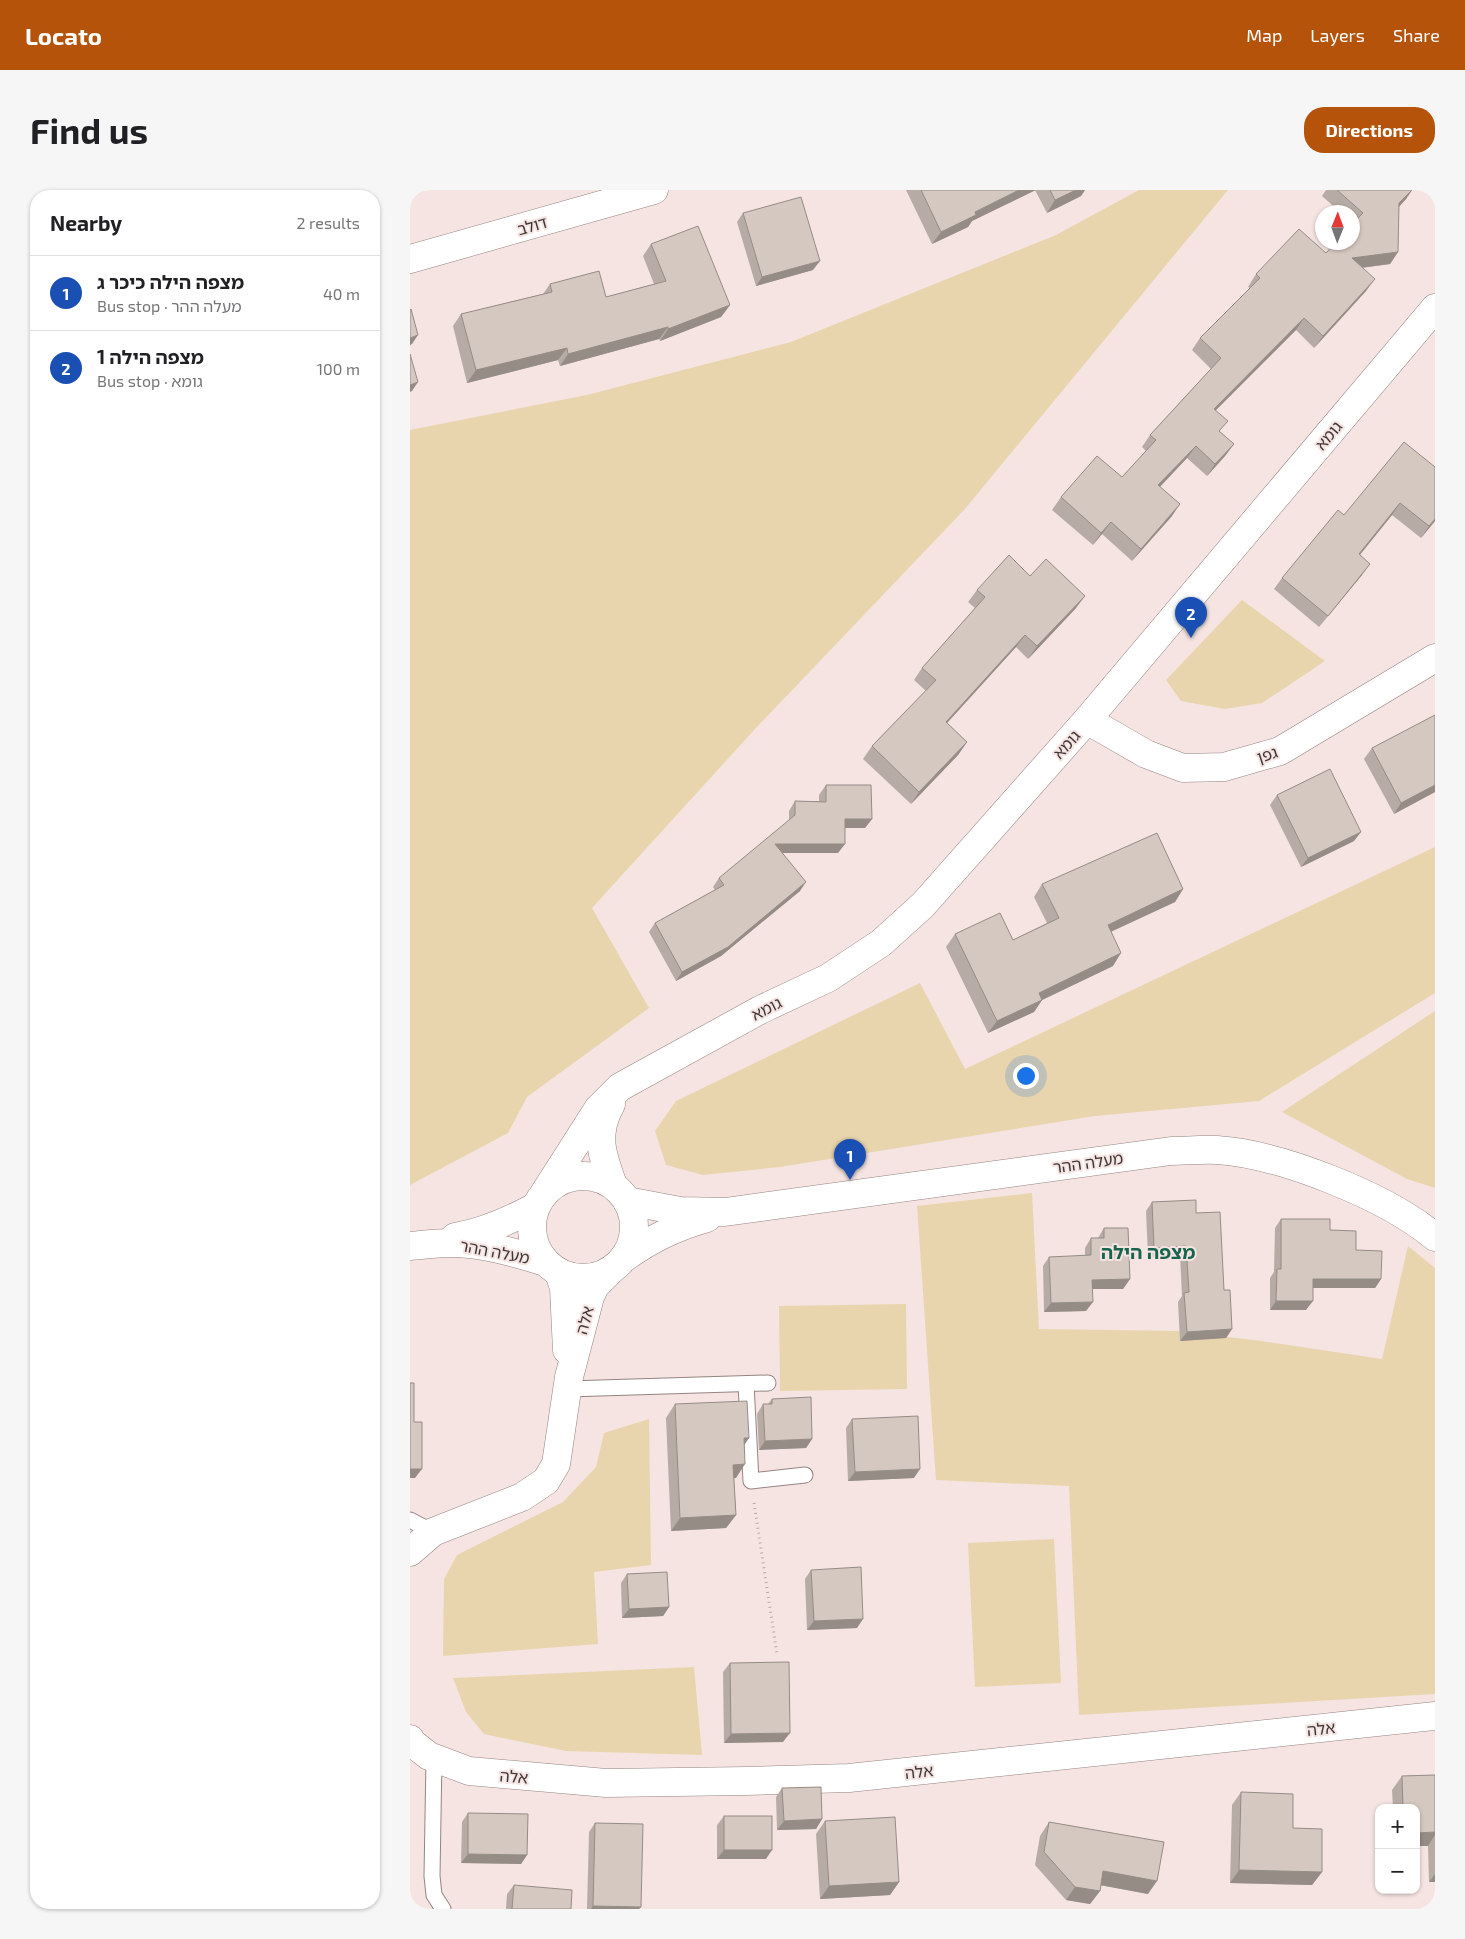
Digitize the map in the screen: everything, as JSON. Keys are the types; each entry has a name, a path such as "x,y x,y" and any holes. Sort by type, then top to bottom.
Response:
{"street":[{"name":"דולב","path":"410,259 654,190"},
{"name":"גומא","path":"540,1200 598,1109 620,1087 760,1010 828,978 881,943 923,905 1088,720 1435,308"},
{"name":"גפן","path":"1088,720 1146,754 1183,768 1224,767 1280,751 1435,658"},
{"path":"620,1087 601,1126 602,1156 633,1217 633,1235 617,1264 594,1277 576,1278 552,1268 535,1247 532,1232 531,1224 540,1200 561,1180 579,1176 596,1178 620,1193"},
{"name":"מעלה ההר","path":"620,1193 680,1212 725,1212 1170,1151 1217,1150 1252,1155 1345,1185 1391,1208 1435,1237"},
{"name":"מעלה ההר","path":"412,1246 474,1234 508,1221 540,1200"},
{"name":"מעלה ההר","path":"617,1264 649,1240 679,1226 725,1212"},
{"name":"מעלה ההר","path":"412,1246 450,1243 489,1247 517,1253 552,1268"},
{"name":"אלה","path":"410,1552 422,1526 522,1497 546,1481 556,1464 568,1383 590,1297 596,1286 617,1264"},
{"name":"אלה","path":"552,1268 564,1288 568,1383"},
{"name":"אלה","path":"410,1739 411,1742 434,1758 468,1771 606,1783 850,1778 1435,1716"}],"lane":[{"path":"568,1383 768,1383"},
{"path":"746,1384 751,1480 805,1475"},
{"path":"434,1758 432,1876 434,1895 444,1909"}],"path":[{"path":"751,1480 777,1654"}],"shaded area":[{"path":"1139,190 1228,190 964,510 755,729 592,908 649,1008 527,1097 508,1133 410,1185 410,430 587,395 791,342 1056,235"},
{"path":"1242,600 1325,661 1262,703 1225,709 1181,701 1166,680"},
{"path":"1435,847 1435,993 1259,1101 1095,1116 780,1167 703,1175 666,1165 655,1131 676,1101 920,983 965,1069"},
{"path":"1435,1011 1435,1188 1407,1179 1282,1112"},
{"path":"1032,1193 1039,1329 1179,1331 1382,1359 1408,1246 1435,1268 1435,1694 1079,1715 1069,1486 936,1480 917,1206"},
{"path":"906,1304 907,1389 780,1391 779,1306"},
{"path":"649,1419 651,1565 594,1572 598,1644 443,1656 444,1579 457,1555 563,1502 596,1467 604,1433"},
{"path":"1054,1539 1061,1683 975,1687 968,1543"},
{"path":"694,1667 702,1755 566,1751 484,1734 466,1712 453,1678"}],"building":[{"path":"921,190 1019,190 975,212 976,215 941,232"},
{"path":"1050,190 1076,190 1055,200"},
{"path":"1337,190 1412,190 1399,203 1398,252 1352,258 1375,279 1323,336 1304,318 1214,409 1228,421 1219,431 1234,444 1215,464 1196,446 1158,485 1180,504 1141,549 1111,522 1101,533 1061,497 1097,456 1122,477 1156,440 1150,435 1221,358 1200,338 1260,278 1256,274 1299,229 1315,243 1315,250 1323,250 1326,253 1329,250 1360,250 1360,216 1363,213 1360,210 1360,205 1354,205"},
{"path":"801,197 820,261 762,277 743,213"},
{"path":"698,226 730,305 668,329 668,327 568,354 567,348 476,370 461,314 552,292 550,284 599,271 606,297 666,281 651,244"},
{"path":"410,310 418,335 410,338"},
{"path":"410,354 418,382 410,385"},
{"path":"1404,442 1435,467 1435,519 1429,526 1400,503 1359,554 1370,564 1328,616 1282,578 1338,510 1344,515"},
{"path":"1009,555 1030,576 1046,559 1085,596 1037,646 1025,635 946,722 967,742 919,792 872,746 936,680 922,668 985,597 977,590"},
{"path":"1435,715 1435,785 1401,803 1372,748"},
{"path":"1330,769 1361,832 1308,858 1277,795"},
{"path":"826,785 871,785 872,819 845,819 845,844 775,844 806,882 728,947 682,972 655,923 724,885 719,878 795,815 795,801 826,802"},
{"path":"1157,833 1183,889 1108,925 1121,953 1039,993 1042,1000 997,1021 955,934 1000,913 1013,940 1059,918 1042,884"},
{"path":"1196,1200 1196,1213 1220,1212 1224,1290 1230,1290 1232,1329 1187,1332 1184,1293 1189,1292 1186,1246 1154,1248 1152,1202"},
{"path":"1281,1219 1330,1219 1330,1230 1356,1231 1356,1250 1382,1251 1381,1279 1313,1279 1313,1301 1276,1301 1277,1269 1281,1269"},
{"path":"1104,1228 1128,1228 1130,1279 1092,1280 1093,1302 1051,1303 1049,1257 1091,1255 1091,1238 1104,1238"},
{"path":"410,1383 414,1383 414,1422 422,1422 422,1469 410,1469"},
{"path":"811,1397 812,1439 765,1441 763,1404 772,1404 772,1399"},
{"path":"747,1401 749,1438 744,1438 745,1464 733,1465 736,1515 680,1518 675,1404"},
{"path":"918,1416 920,1469 855,1472 852,1419"},
{"path":"861,1567 863,1619 814,1621 811,1570"},
{"path":"667,1572 669,1607 629,1609 627,1574"},
{"path":"789,1662 790,1733 731,1734 730,1663"},
{"path":"1435,1775 1435,1832 1420,1833 1420,1804 1403,1804 1402,1776"},
{"path":"821,1787 822,1819 784,1821 782,1788"},
{"path":"1241,1792 1293,1794 1293,1828 1322,1829 1322,1872 1239,1870"},
{"path":"468,1813 528,1814 527,1855 468,1854"},
{"path":"724,1816 772,1816 772,1850 724,1850"},
{"path":"895,1817 899,1882 829,1886 825,1821"},
{"path":"1049,1822 1164,1842 1157,1881 1103,1871 1100,1891 1075,1887 1044,1852"},
{"path":"595,1823 643,1824 641,1907 593,1906"},
{"path":"514,1885 572,1890 571,1909 512,1909"}],"place":[{"name":"מצפה הילה 1","path":"1191,638"},
{"name":"מצפה הילה כיכר ג","path":"850,1180"}],"district":[{"name":"מצפה הילה","path":"1148,1251"}]}
